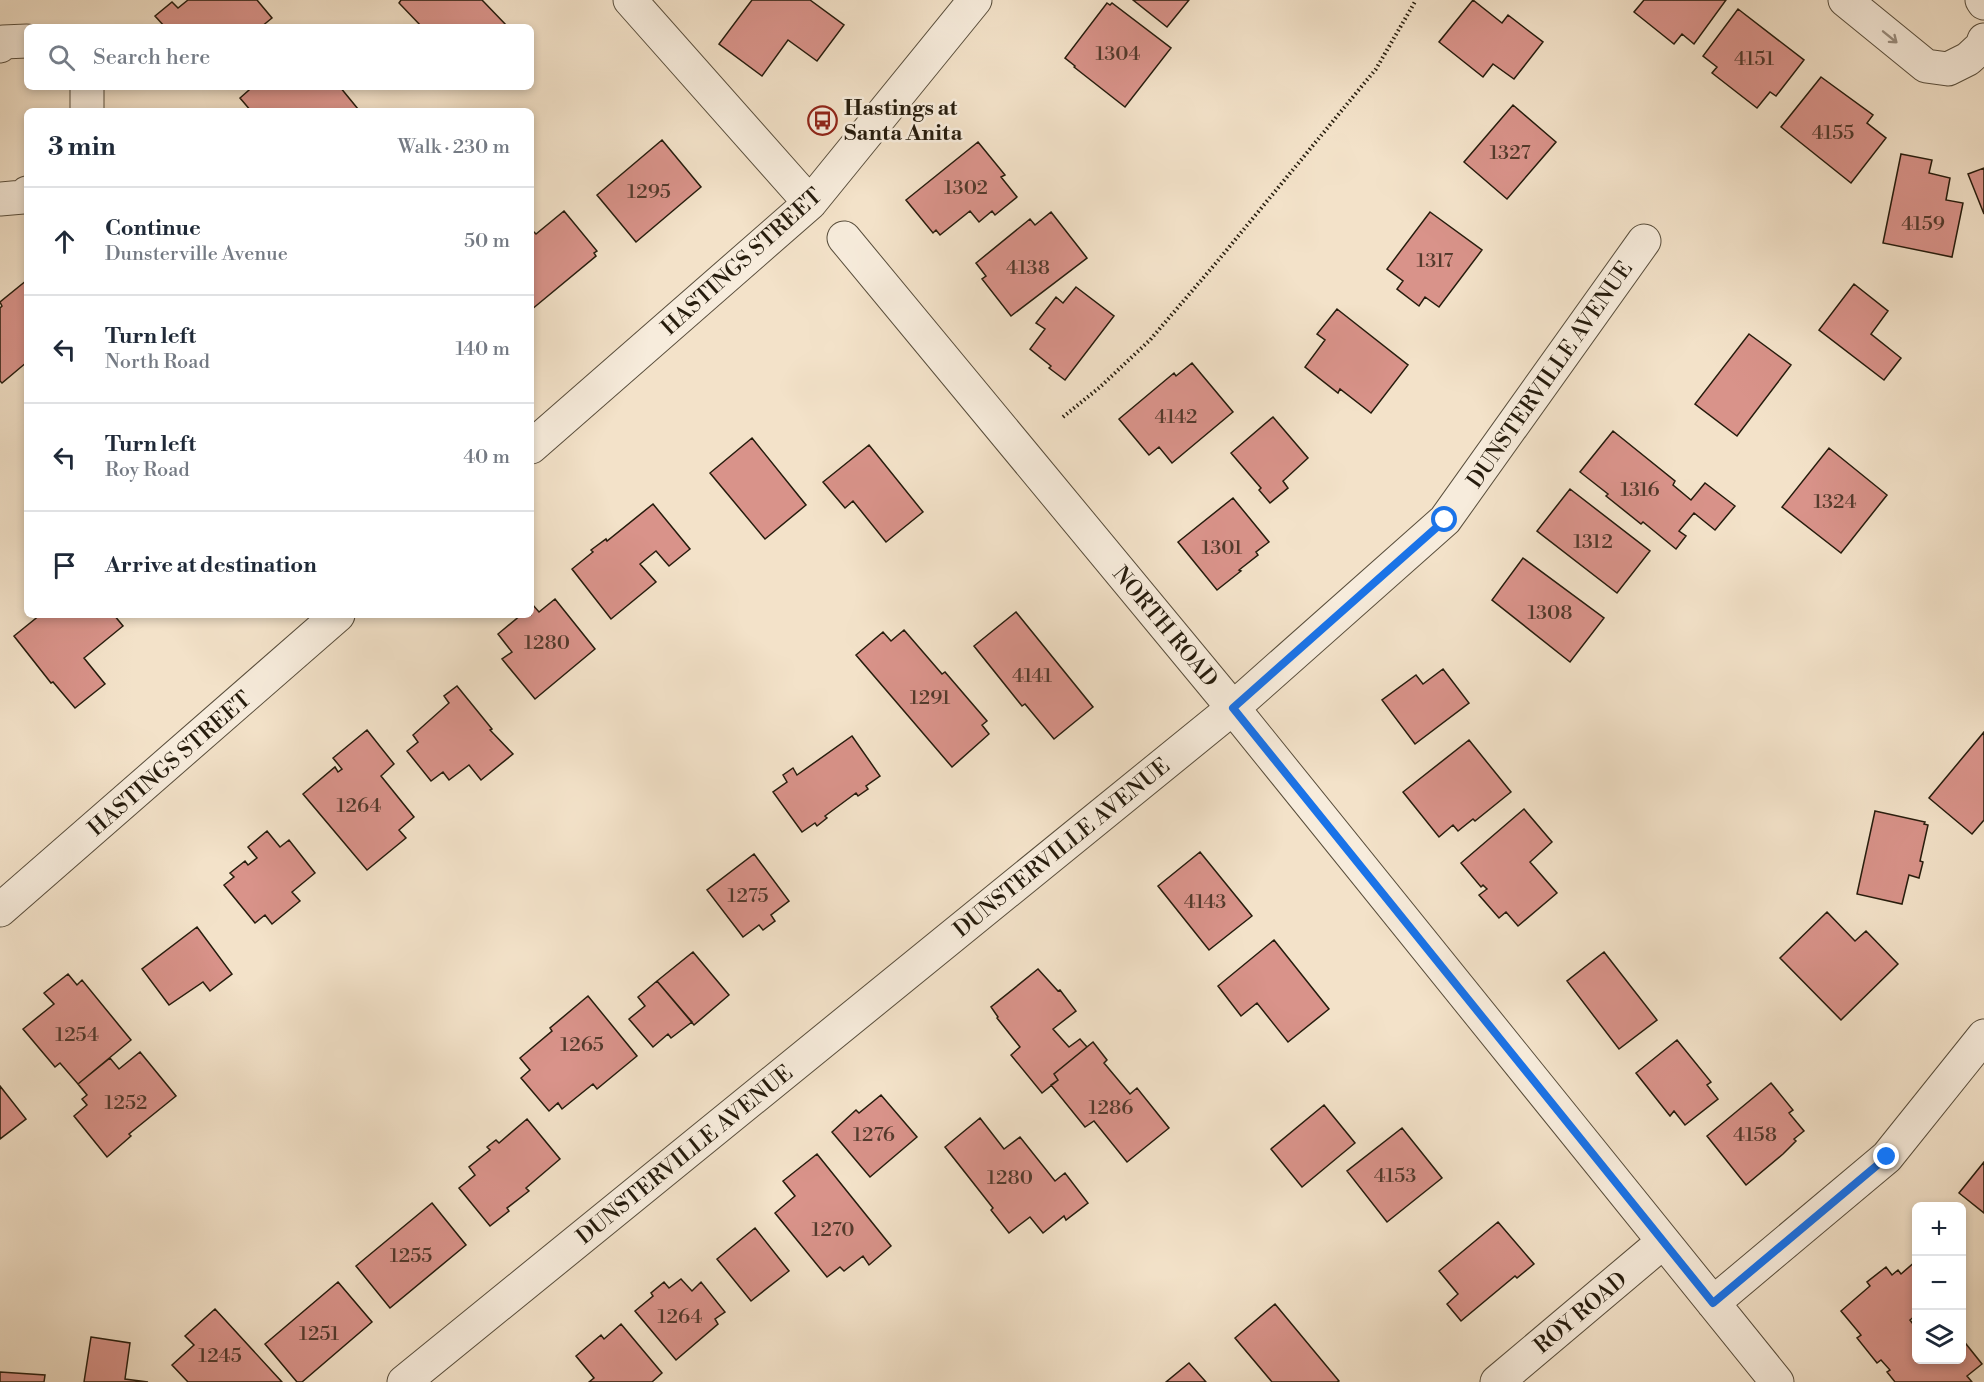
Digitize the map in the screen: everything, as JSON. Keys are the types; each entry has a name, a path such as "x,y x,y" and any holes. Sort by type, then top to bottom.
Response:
{"street":[{"path":"630,0 810,203"},
{"name":"HASTINGS STREET","path":"534,444 810,203 975,0"},
{"path":"1845,0 1926,66 1948,69 1968,59 1982,46 1984,40"},
{"path":"0,46 3,42 24,41"},
{"path":"87,90 87,108"},
{"path":"0,199 24,196"},
{"name":"NORTH ROAD","path":"844,238 1233,708 1777,1382"},
{"name":"DUNSTERVILLE AVENUE","path":"404,1382 1233,708 1445,520 1644,241"},
{"name":"HASTINGS STREET","path":"0,910 335,618"},
{"path":"1713,1303 1887,1157 1984,1036"},
{"name":"ROY ROAD","path":"1497,1382 1663,1242"}],"path":[{"path":"1063,417 1100,387 1150,340 1216,263 1376,69 1416,0"}],"building":[{"path":"188,0 257,0 272,18 265,24 162,24 155,16 172,2 178,8"},
{"path":"401,0 482,0 505,24 419,24 399,3"},
{"path":"752,0 810,0 844,25 817,61 788,40 762,76 719,44"},
{"path":"1133,0 1189,0 1167,27"},
{"path":"1473,0 1502,23 1508,15 1543,42 1514,79 1493,64 1483,77 1439,42"},
{"path":"1644,0 1726,0 1694,44 1682,34 1674,44 1634,12"},
{"path":"1107,3 1110,5 1112,3 1171,48 1125,107 1065,58"},
{"path":"1738,9 1804,60 1776,96 1770,92 1757,108 1712,73 1717,67 1703,56"},
{"path":"1821,77 1873,115 1867,123 1886,138 1851,183 1781,127"},
{"path":"249,90 342,90 357,108 248,108 240,98"},
{"path":"1513,105 1556,142 1507,199 1464,162"},
{"path":"662,140 701,187 636,242 597,195"},
{"path":"978,142 1005,175 1001,177 1017,197 995,215 992,211 979,222 970,211 940,235 936,230 933,233 906,200"},
{"path":"1901,154 1932,160 1929,173 1950,178 1946,200 1963,203 1952,257 1883,243"},
{"path":"1984,168 1984,214 1968,174"},
{"path":"564,211 597,251 594,253 596,256 534,308 534,232 536,234"},
{"path":"1051,212 1087,258 1011,316 982,279 986,276 976,263 1030,219 1035,225"},
{"path":"1430,212 1482,250 1439,307 1425,297 1419,306 1397,289 1403,281 1387,269"},
{"path":"24,282 24,365 2,383 0,381 0,308 2,306 0,302"},
{"path":"1854,284 1888,311 1871,334 1901,358 1884,380 1819,330"},
{"path":"1076,287 1114,316 1065,380 1030,349 1045,329 1036,323 1056,297 1063,303"},
{"path":"1337,309 1408,365 1371,413 1340,389 1338,393 1305,367 1325,340 1317,334"},
{"path":"1749,334 1791,365 1737,436 1695,404"},
{"path":"1192,363 1233,412 1172,463 1159,447 1149,455 1119,419 1174,373 1176,376"},
{"path":"1273,417 1308,458 1283,481 1288,488 1270,503 1259,490 1261,488 1231,453"},
{"path":"1613,431 1675,481 1673,485 1691,500 1705,483 1735,506 1715,530 1694,513 1679,531 1686,536 1676,549 1606,496 1608,494 1580,472"},
{"path":"752,438 806,505 765,539 710,473"},
{"path":"869,445 923,512 886,542 853,501 845,508 823,482"},
{"path":"1829,448 1887,495 1841,553 1782,507"},
{"path":"1570,489 1650,551 1617,593 1537,531"},
{"path":"1233,498 1269,542 1256,552 1258,555 1239,570 1241,571 1217,590 1178,542"},
{"path":"653,504 690,549 669,566 656,551 640,564 656,582 611,619 572,569 593,552 591,550 606,539 607,541"},
{"path":"1523,558 1604,618 1570,662 1492,600"},
{"path":"555,599 595,649 535,699 502,659 512,652 498,634 517,618 534,618 534,606 539,612"},
{"path":"1016,612 1093,707 1054,739 1025,704 1022,706 974,646"},
{"path":"36,618 116,618 123,626 84,658 105,684 75,708 53,682 51,683 14,636"},
{"path":"904,630 942,674 945,672 987,721 982,725 989,734 952,767 856,655 883,632 891,641"},
{"path":"1443,669 1469,703 1415,744 1382,700 1416,675 1423,684"},
{"path":"457,686 492,729 490,730 513,754 481,780 469,765 449,780 443,772 431,781 407,751 418,742 413,735 449,703 444,696"},
{"path":"367,730 394,764 381,776 414,817 399,830 406,838 367,870 303,794 335,767 338,772 342,769 333,758"},
{"path":"1984,732 1984,820 1972,834 1929,798"},
{"path":"852,736 880,776 866,786 868,789 858,796 856,793 825,816 827,818 817,826 815,823 802,832 773,792 787,782 783,775 793,768 797,775"},
{"path":"1469,740 1511,792 1475,821 1473,819 1458,831 1453,825 1439,837 1403,792"},
{"path":"1524,809 1552,842 1530,862 1557,893 1518,926 1506,912 1499,918 1479,895 1487,889 1483,885 1481,887 1461,863"},
{"path":"1875,811 1925,822 1924,824 1928,825 1920,861 1923,862 1919,878 1909,875 1902,904 1857,894"},
{"path":"267,831 280,847 289,840 315,873 292,892 300,901 272,924 265,915 255,923 224,885 234,877 230,873 245,861 248,865 257,858 248,847"},
{"path":"1200,852 1252,916 1209,950 1158,886"},
{"path":"754,854 789,901 771,915 775,921 763,930 759,925 743,937 707,890"},
{"path":"1827,912 1855,941 1866,931 1898,964 1841,1020 1780,958"},
{"path":"197,927 232,974 210,991 203,982 169,1005 142,969"},
{"path":"1274,940 1329,1009 1288,1042 1257,1003 1241,1016 1218,986"},
{"path":"693,952 729,995 694,1025 657,981"},
{"path":"1604,952 1657,1020 1619,1049 1567,981"},
{"path":"1038,969 1058,991 1060,990 1076,1011 1053,1029 1069,1047 1080,1039 1087,1047 1054,1074 1058,1080 1042,1093 1011,1055 1020,1047 991,1007"},
{"path":"68,974 77,985 82,980 131,1040 78,1084 60,1063 55,1067 23,1029 54,1004 44,993"},
{"path":"657,981 692,1022 671,1038 668,1034 653,1047 629,1019 645,1006 638,997"},
{"path":"588,996 637,1056 597,1089 593,1084 562,1109 558,1103 549,1111 521,1078 530,1070 520,1058 552,1031 550,1028"},
{"path":"1677,1040 1711,1082 1707,1085 1718,1099 1685,1125 1674,1111 1670,1116 1636,1073"},
{"path":"1093,1042 1107,1060 1104,1063 1130,1094 1137,1088 1169,1128 1127,1162 1094,1121 1085,1127 1051,1085 1058,1080 1054,1074"},
{"path":"140,1052 176,1096 129,1134 131,1136 107,1157 74,1116 87,1105 82,1099 87,1095 78,1084 110,1058 119,1069"},
{"path":"1771,1083 1793,1110 1789,1113 1804,1131 1794,1139 1796,1141 1783,1154 1746,1185 1707,1136"},
{"path":"0,1086 26,1119 0,1139"},
{"path":"881,1095 917,1137 870,1177 832,1132 856,1110 859,1113"},
{"path":"1324,1105 1355,1143 1302,1187 1271,1149"},
{"path":"980,1118 1004,1149 1020,1137 1055,1181 1065,1173 1088,1203 1066,1220 1064,1216 1043,1233 1030,1217 1009,1233 991,1210 993,1208 945,1147"},
{"path":"527,1119 560,1159 526,1188 529,1191 507,1208 509,1211 490,1226 459,1188 475,1175 469,1167 490,1150 487,1147 496,1140 499,1143"},
{"path":"1402,1128 1442,1178 1387,1222 1347,1171"},
{"path":"817,1154 891,1246 869,1265 863,1256 844,1271 840,1267 827,1277 775,1213 795,1196 783,1181"},
{"path":"1984,1162 1984,1213 1959,1193"},
{"path":"432,1203 466,1245 390,1308 356,1266"},
{"path":"1498,1222 1534,1264 1517,1278 1515,1276 1461,1321 1447,1304 1458,1294 1439,1271"},
{"path":"755,1228 789,1271 751,1301 717,1259"},
{"path":"1912,1264 1912,1318 1910,1320 1912,1323 1912,1364 1966,1364 1966,1344 1982,1364 1967,1376 1972,1382 1895,1382 1887,1372 1890,1370 1881,1360 1877,1363 1857,1338 1861,1335 1841,1311 1870,1286 1867,1282 1886,1267 1892,1275 1898,1270 1901,1274"},
{"path":"681,1279 692,1291 701,1282 725,1312 715,1319 718,1324 676,1360 635,1311 653,1296 651,1293 664,1282 669,1288"},
{"path":"338,1282 372,1322 302,1382 297,1382 265,1344"},
{"path":"1275,1304 1339,1381 1272,1382 1235,1338"},
{"path":"215,1309 282,1382 188,1382 172,1365 194,1345 185,1336"},
{"path":"621,1324 662,1373 652,1382 589,1382 594,1378 576,1356 601,1335 604,1339"},
{"path":"91,1337 130,1343 125,1379 148,1382 84,1382"},
{"path":"1189,1363 1206,1382 1166,1382"},
{"path":"0,1372 45,1375 44,1382 0,1382"}],"place":[{"name":"Hastings at Santa Anita","path":"823,120"}],"route":[{"path":"1445,520 1233,708 1713,1303 1887,1157"}]}
